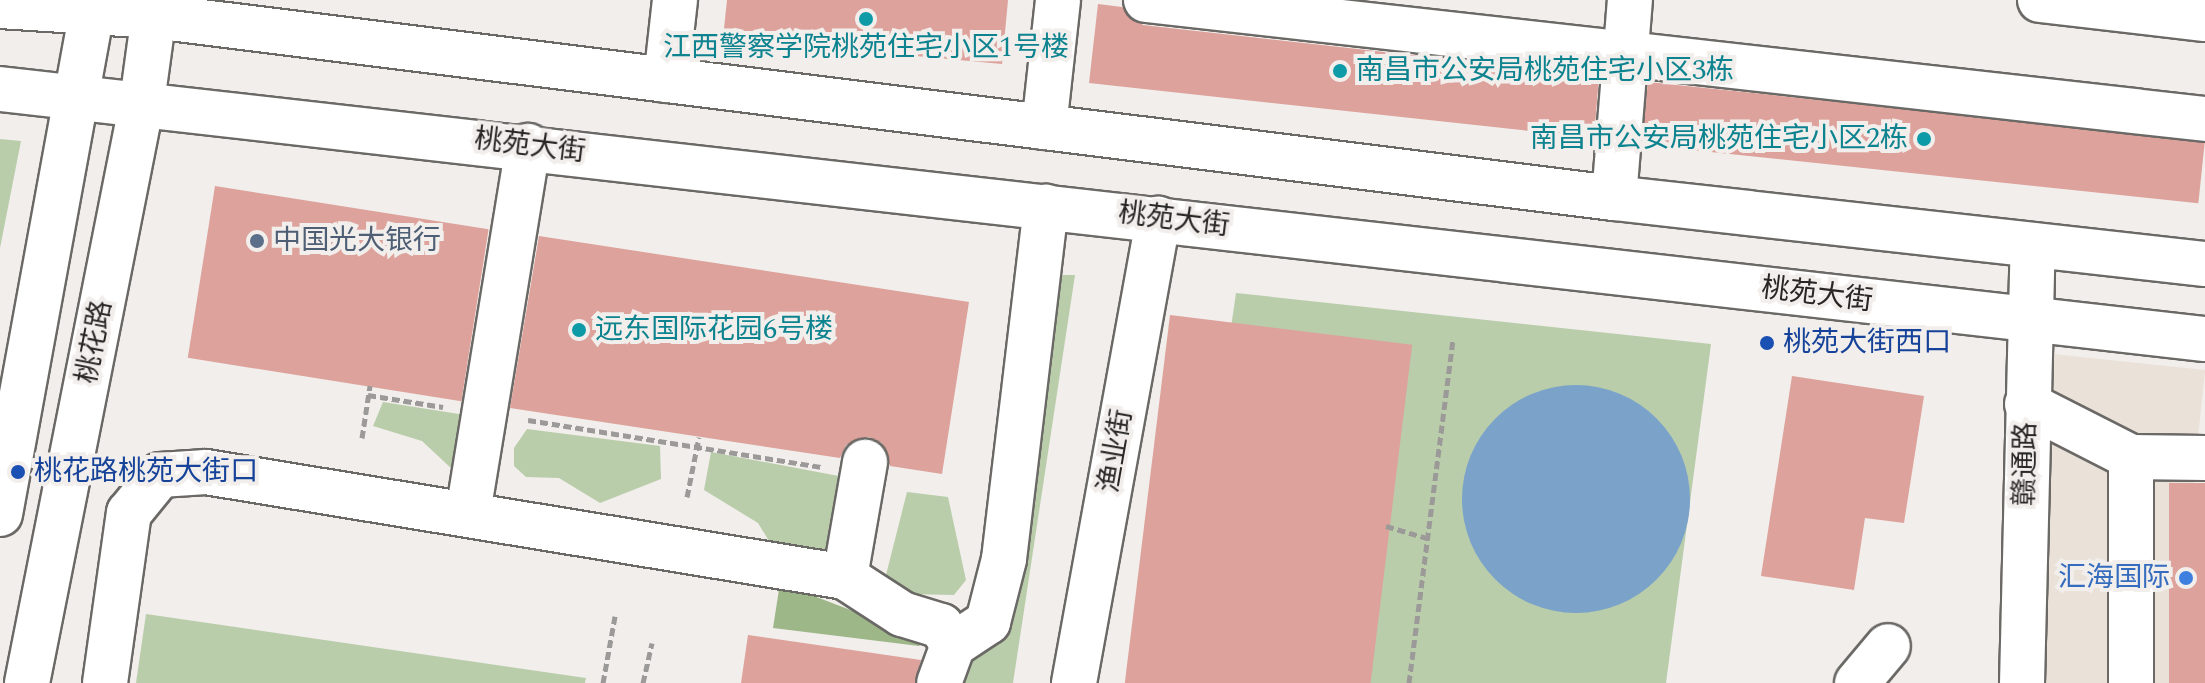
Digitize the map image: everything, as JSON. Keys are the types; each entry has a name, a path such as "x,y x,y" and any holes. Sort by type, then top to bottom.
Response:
{"main road":[{"path":"666,80 675,0"},
{"path":"1044,127 1058,0"},
{"path":"1146,0 2205,119"},
{"path":"1614,198 1630,0"},
{"path":"2040,0 2205,19"},
{"path":"0,6 155,8 666,80 1614,198 2205,264"},
{"path":"0,514 79,96 93,6"},
{"name":"桃花路","path":"27,683 142,102 155,8"},
{"name":"桃苑大街","path":"0,89 142,102 2205,339"},
{"path":"468,513 528,146"},
{"path":"946,664 988,622 1004,559 1046,206"},
{"name":"渔业街","path":"1074,683 1158,219"},
{"name":"赣通路","path":"2022,683 2028,319 2033,245"},
{"path":"2027,404 2131,457 2205,458"},
{"path":"2131,457 2131,683"},
{"path":"845,577 864,468"},
{"path":"105,683 129,513 160,475 206,472 845,577 902,614 941,626 946,664"},
{"path":"1857,683 1888,646"}],"path":[{"path":"1409,683 1453,341"},
{"path":"362,438 370,386"},
{"path":"368,395 697,447 864,468"},
{"path":"687,497 699,437"},
{"path":"1386,526 1427,538"},
{"path":"603,683 615,616"},
{"path":"643,683 652,643"}],"shaded area":[{"path":"2043,353 2205,370 2172,683 2009,681"}],"green space":[{"path":"0,139 21,141 0,248"},
{"path":"1049,275 1075,275 1013,683 956,683"},
{"path":"1236,293 1711,344 1666,683 1179,683"},
{"path":"383,402 478,417 453,470 422,441 373,426"},
{"path":"527,429 660,446 661,479 600,503 559,478 526,477 514,466 514,448"},
{"path":"711,452 844,477 828,561 775,551 758,523 704,490"},
{"path":"907,492 948,497 966,580 954,595 906,594 886,575"},
{"path":"780,583 926,639 919,646 773,628"},
{"path":"146,614 586,678 585,683 136,683"}],"water":[{"path":"1576,385 1619,394 1656,419 1681,456 1690,499 1681,542 1656,579 1619,604 1576,613 1533,604 1496,579 1471,542 1462,499 1471,456 1496,419 1533,394"}],"building":[{"name":"江西警察学院桃苑住宅小区1号楼","path":"727,0 1008,0 1002,64 723,38"},
{"name":"南昌市公安局桃苑住宅小区3栋","path":"1098,4 1122,7 1143,25 1599,76 1594,138 1089,83"},
{"name":"南昌市公安局桃苑住宅小区2栋","path":"1648,82 2205,141 2198,203 1641,145"},
{"path":"215,186 489,229 461,401 188,358"},
{"path":"539,236 969,302 942,474 890,466 882,443 868,437 846,445 840,458 510,408"},
{"path":"1170,315 1412,345 1371,683 1125,683"},
{"path":"1792,376 1924,396 1904,523 1865,518 1854,590 1761,576"},
{"name":"汇海国际","path":"2169,483 2205,483 2205,683 2169,683"},
{"path":"748,635 921,660 915,683 741,683"}],"place":[{"name":"江西警察学院桃苑住宅小区1号楼","path":"866,19"},
{"name":"南昌市公安局桃苑住宅小区3栋","path":"1340,71"},
{"name":"南昌市公安局桃苑住宅小区2栋","path":"1924,139"},
{"name":"中国光大银行","path":"257,241"},
{"name":"远东国际花园6号楼","path":"579,330"},
{"name":"桃苑大街西口","path":"1767,343"},
{"name":"桃花路桃苑大街口","path":"18,472"},
{"name":"汇海国际","path":"2186,578"}]}
